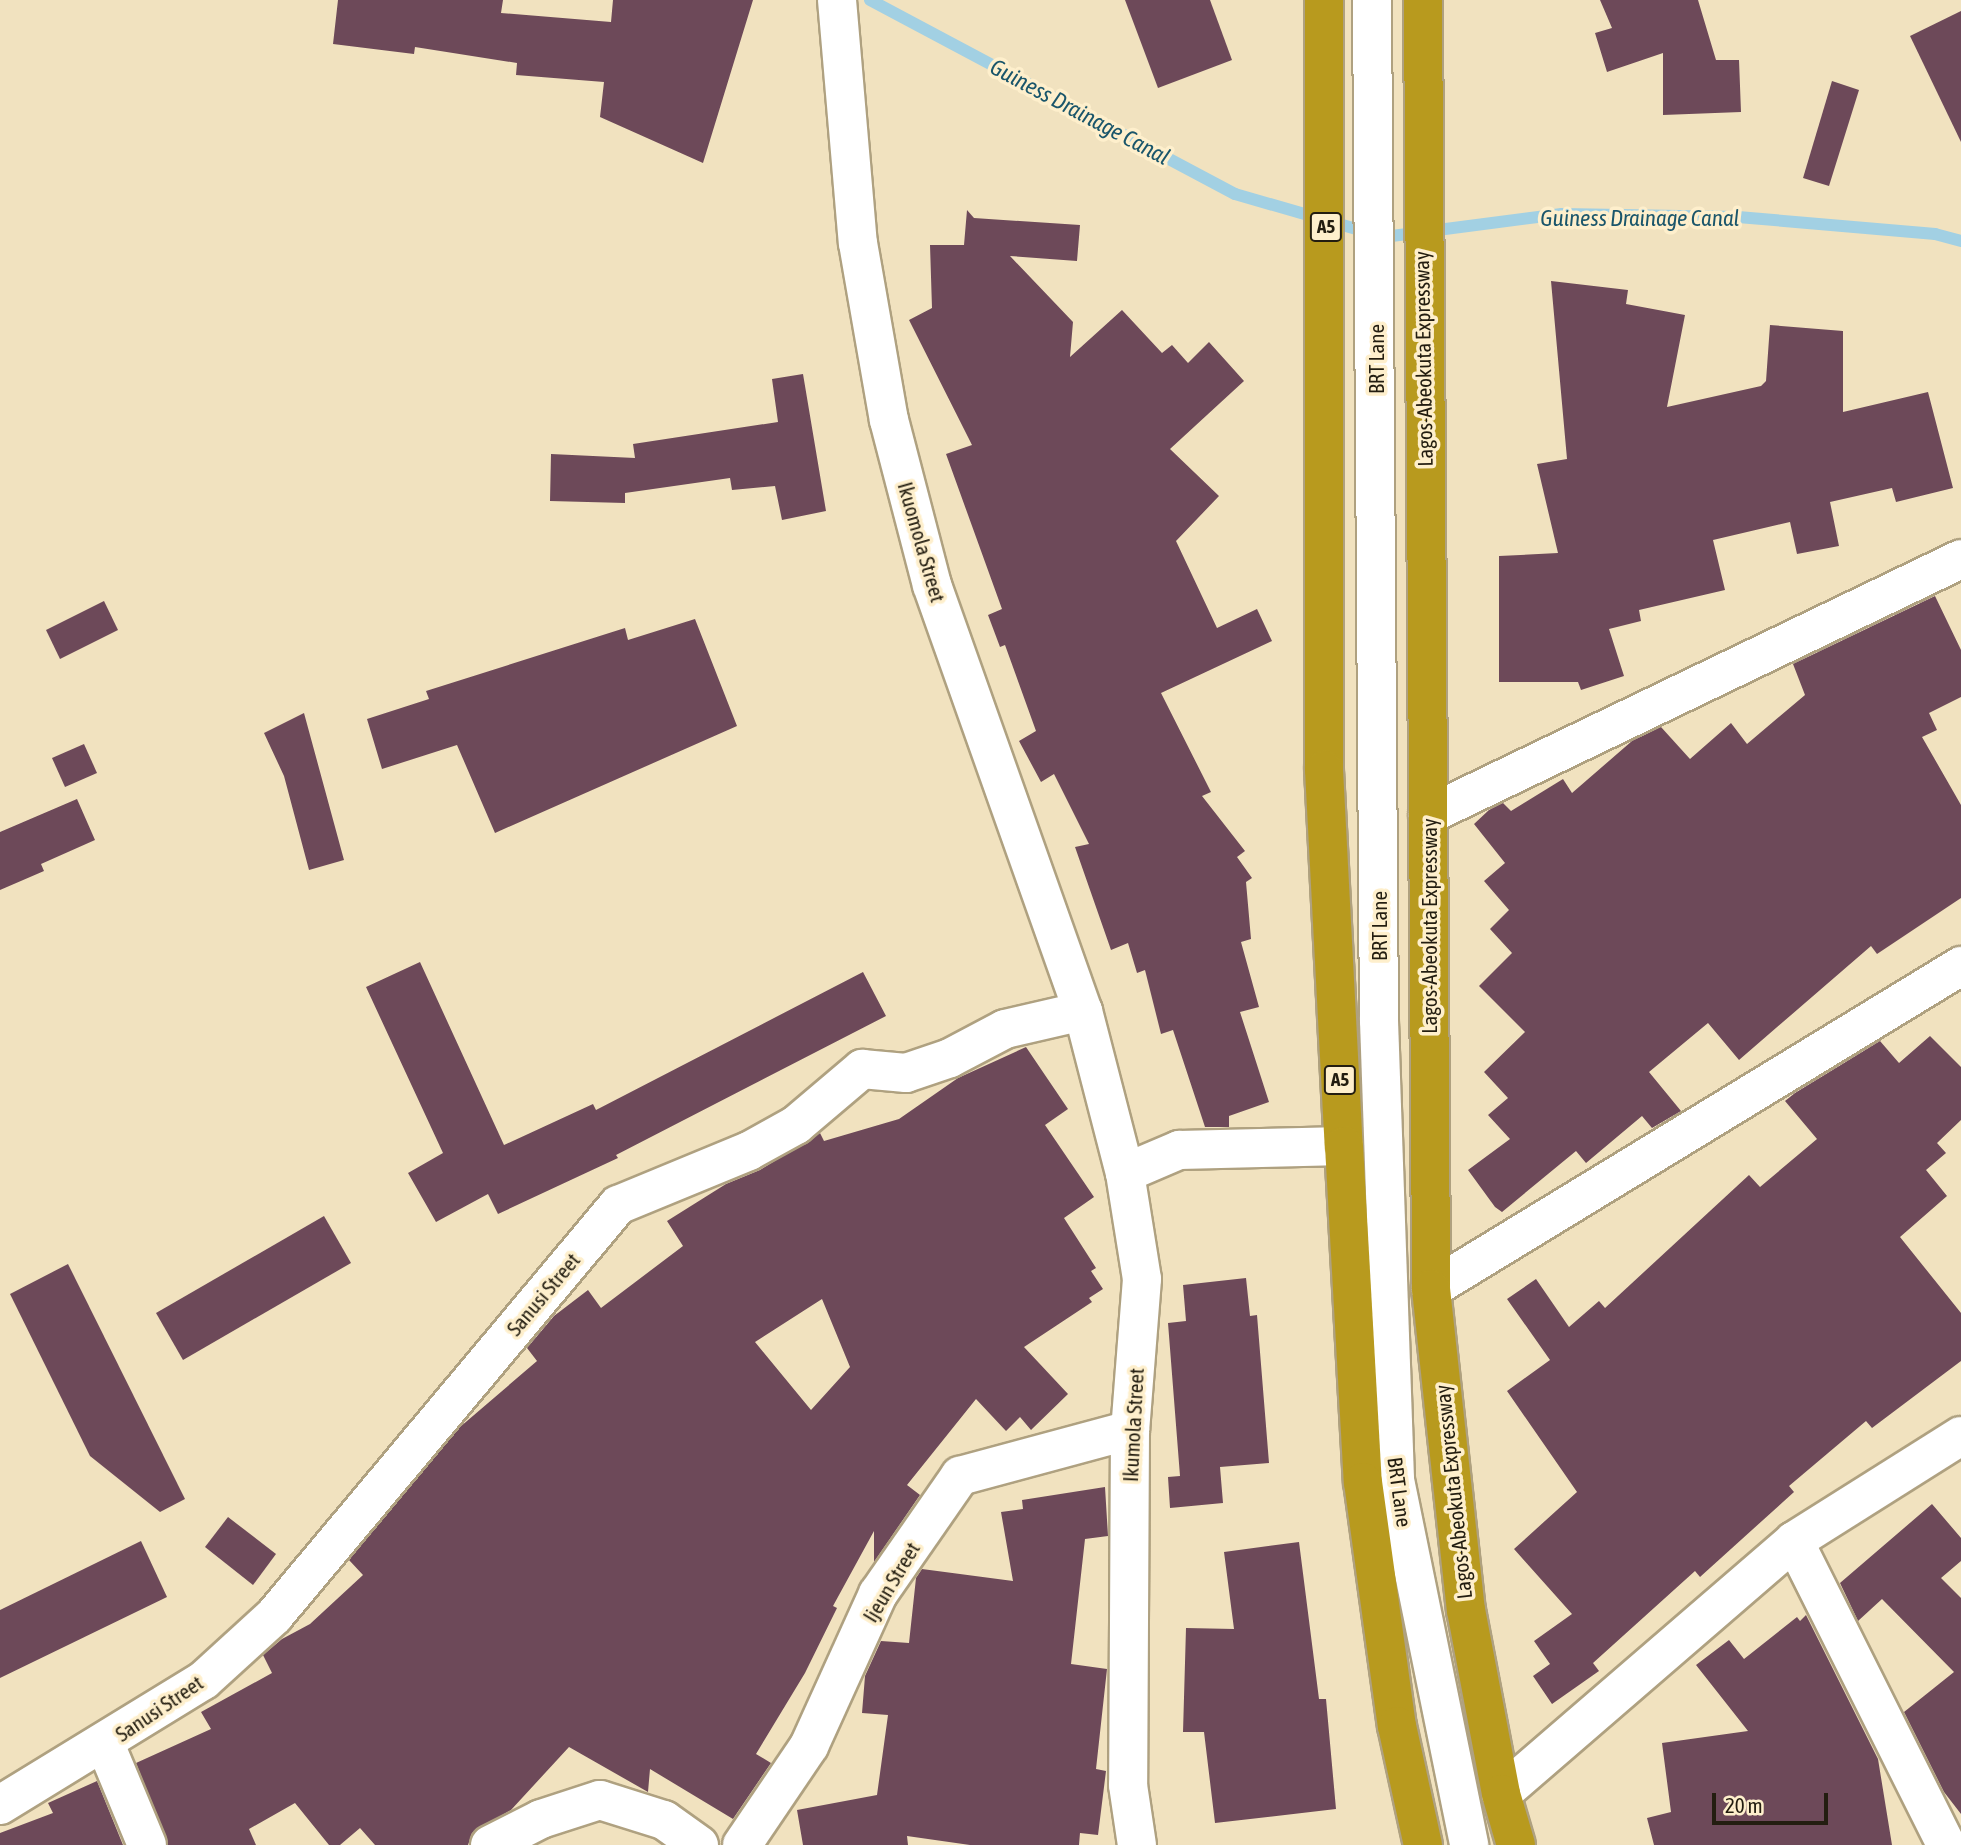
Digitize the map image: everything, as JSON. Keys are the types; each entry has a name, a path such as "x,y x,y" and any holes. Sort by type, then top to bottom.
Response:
{"highway":[{"name":"A5","path":"1324,0 1327,309 1324,770 1344,1146 1363,1482 1397,1726 1423,1845"},
{"name":"Lagos-Abeokuta Expressway","path":"1423,0 1421,156 1431,1289 1466,1610 1501,1794 1516,1845"}],"street":[{"name":"Ikuomola Street","path":"837,0 858,243 889,420 932,584 1083,1011"},
{"name":"BRT Lane","path":"1372,0 1379,1021 1395,1480 1469,1845"},
{"path":"1428,815 1961,559"},
{"path":"1431,1289 1961,966"},
{"name":"Ikumola Street","path":"1083,1011 1125,1173 1142,1279 1130,1430 1128,1785 1137,1845"},
{"name":"Sanusi Street","path":"0,1805 105,1744 204,1680 274,1616 618,1205 749,1151 796,1125 862,1069 906,1073 950,1058 1005,1029 1083,1011"},
{"path":"1125,1173 1179,1150 1344,1146"},
{"name":"Ijeun Street","path":"742,1845 809,1746 878,1594 960,1476 1130,1430"},
{"path":"1501,1794 1794,1541 1961,1436"},
{"path":"1794,1541 1945,1845"},
{"path":"105,1744 147,1845"},
{"path":"490,1845 541,1819 600,1800 664,1820 699,1845"}],"building":[{"path":"338,0 503,0 501,13 611,22 613,0 753,0 703,163 600,117 604,82 516,75 517,63 415,47 414,54 333,44"},
{"path":"1125,0 1210,0 1232,60 1158,88"},
{"path":"1600,0 1698,0 1716,60 1739,60 1741,112 1663,115 1663,53 1607,72 1595,33 1612,28"},
{"path":"1961,11 1961,142 1910,36"},
{"path":"1832,81 1859,90 1829,186 1803,178"},
{"path":"967,210 974,218 1080,225 1077,261 1010,256 1073,322 1070,357 1122,310 1162,353 1172,345 1188,363 1209,342 1244,381 1170,449 1219,496 1176,541 1217,628 1257,609 1272,641 1161,693 1211,792 1202,796 1245,851 1237,857 1252,878 1246,882 1251,939 1241,942 1259,1007 1240,1012 1269,1102 1229,1116 1229,1127 1205,1127 1173,1030 1161,1034 1145,970 1137,973 1128,943 1111,950 1075,847 1089,844 1054,774 1041,782 1019,741 1036,731 1005,645 1000,647 988,615 1002,609 946,454 972,445 909,320 932,308 930,245 964,245"},
{"path":"1551,281 1628,290 1626,304 1685,315 1667,407 1761,386 1766,381 1770,325 1843,331 1843,412 1928,392 1953,488 1896,502 1892,488 1830,502 1839,546 1797,554 1790,522 1713,540 1725,590 1639,610 1641,621 1609,629 1624,676 1581,690 1578,682 1499,682 1499,556 1558,553 1537,464 1567,459"},
{"path":"803,374 826,511 782,520 775,486 732,490 730,478 625,493 625,503 550,501 551,454 635,458 633,444 778,422 772,379"},
{"path":"1935,596 1961,650 1961,697 1929,713 1937,730 1922,737 1961,805 1961,898 1877,954 1871,946 1739,1060 1708,1023 1649,1072 1681,1111 1652,1128 1642,1116 1586,1163 1576,1151 1502,1212 1495,1207 1468,1170 1510,1139 1488,1115 1508,1098 1484,1072 1525,1032 1479,986 1512,953 1490,929 1509,910 1484,881 1505,863 1474,824 1489,810 1503,803 1511,811 1563,779 1572,793 1632,741 1661,727 1690,759 1731,723 1747,744 1805,695 1793,664"},
{"path":"104,601 118,630 60,659 46,630"},
{"path":"695,619 737,726 495,833 457,745 382,769 367,719 429,699 426,691 625,628 628,640"},
{"path":"304,713 344,860 309,870 284,776 264,733"},
{"path":"84,744 97,773 65,787 52,758"},
{"path":"77,799 95,840 41,864 44,871 0,890 0,832"},
{"path":"420,962 504,1145 593,1104 596,1110 863,972 886,1016 616,1155 618,1158 498,1214 488,1194 436,1222 408,1173 443,1153 366,987"},
{"path":"1930,1036 1961,1067 1961,1120 1937,1143 1946,1153 1926,1170 1947,1196 1900,1237 1961,1313 1961,1361 1872,1428 1866,1421 1789,1486 1794,1492 1700,1577 1695,1571 1593,1663 1599,1671 1552,1704 1533,1676 1550,1664 1534,1641 1572,1614 1514,1549 1577,1492 1507,1391 1550,1360 1507,1299 1536,1279 1569,1327 1599,1301 1605,1308 1749,1175 1760,1187 1817,1139 1785,1101 1880,1041 1899,1063"},
{"path":"1026,1047 1068,1109 1045,1125 1094,1197 1064,1218 1096,1268 1091,1271 1103,1289 1089,1298 1092,1302 1024,1347 1068,1394 1031,1430 1020,1417 1006,1431 976,1399 907,1485 920,1495 874,1562 874,1531 833,1606 837,1608 805,1673 756,1754 771,1763 733,1819 650,1769 648,1792 569,1747 511,1810 472,1833 468,1845 375,1845 360,1828 340,1845 329,1845 295,1803 249,1829 256,1845 168,1845 136,1763 211,1729 201,1712 272,1673 263,1655 282,1639 310,1624 363,1575 349,1560 460,1427 537,1361 527,1348 554,1316 588,1290 601,1308 683,1246 667,1221 726,1184 760,1170 820,1133 824,1141 899,1119 958,1078","holes":["822,1299 850,1367 811,1410 755,1342"]},
{"path":"324,1216 351,1263 183,1360 156,1313"},
{"path":"68,1264 185,1499 160,1512 90,1456 10,1294"},
{"path":"1246,1278 1250,1316 1257,1315 1269,1463 1220,1467 1223,1503 1170,1508 1168,1477 1180,1476 1168,1323 1186,1321 1183,1285"},
{"path":"1105,1487 1108,1536 1085,1539 1071,1664 1107,1669 1096,1769 1106,1771 1098,1835 1080,1833 1079,1845 970,1845 907,1836 908,1845 803,1845 797,1810 877,1795 888,1715 862,1713 865,1676 881,1641 909,1643 916,1578 922,1569 1013,1581 1001,1512 1023,1509 1022,1500"},
{"path":"1932,1504 1961,1538 1961,1561 1941,1578 1961,1598 1961,1814 1944,1792 1904,1712 1954,1672 1882,1599 1858,1621 1840,1583"},
{"path":"228,1517 276,1554 253,1585 205,1547"},
{"path":"141,1541 167,1597 0,1678 0,1610"},
{"path":"1299,1542 1319,1699 1326,1699 1336,1809 1215,1823 1204,1732 1183,1732 1186,1628 1234,1629 1224,1552"},
{"path":"1806,1615 1878,1759 1892,1845 1654,1845 1647,1818 1671,1812 1662,1743 1748,1731 1696,1665 1729,1640 1744,1659 1797,1617 1800,1621"},
{"path":"97,1781 123,1845 0,1845 0,1833 53,1813 48,1803"}],"waterway":[{"name":"Guiness Drainage Canal","path":"870,0 1235,194 1384,237 1562,214 1738,217 1935,234 1961,241"}]}
